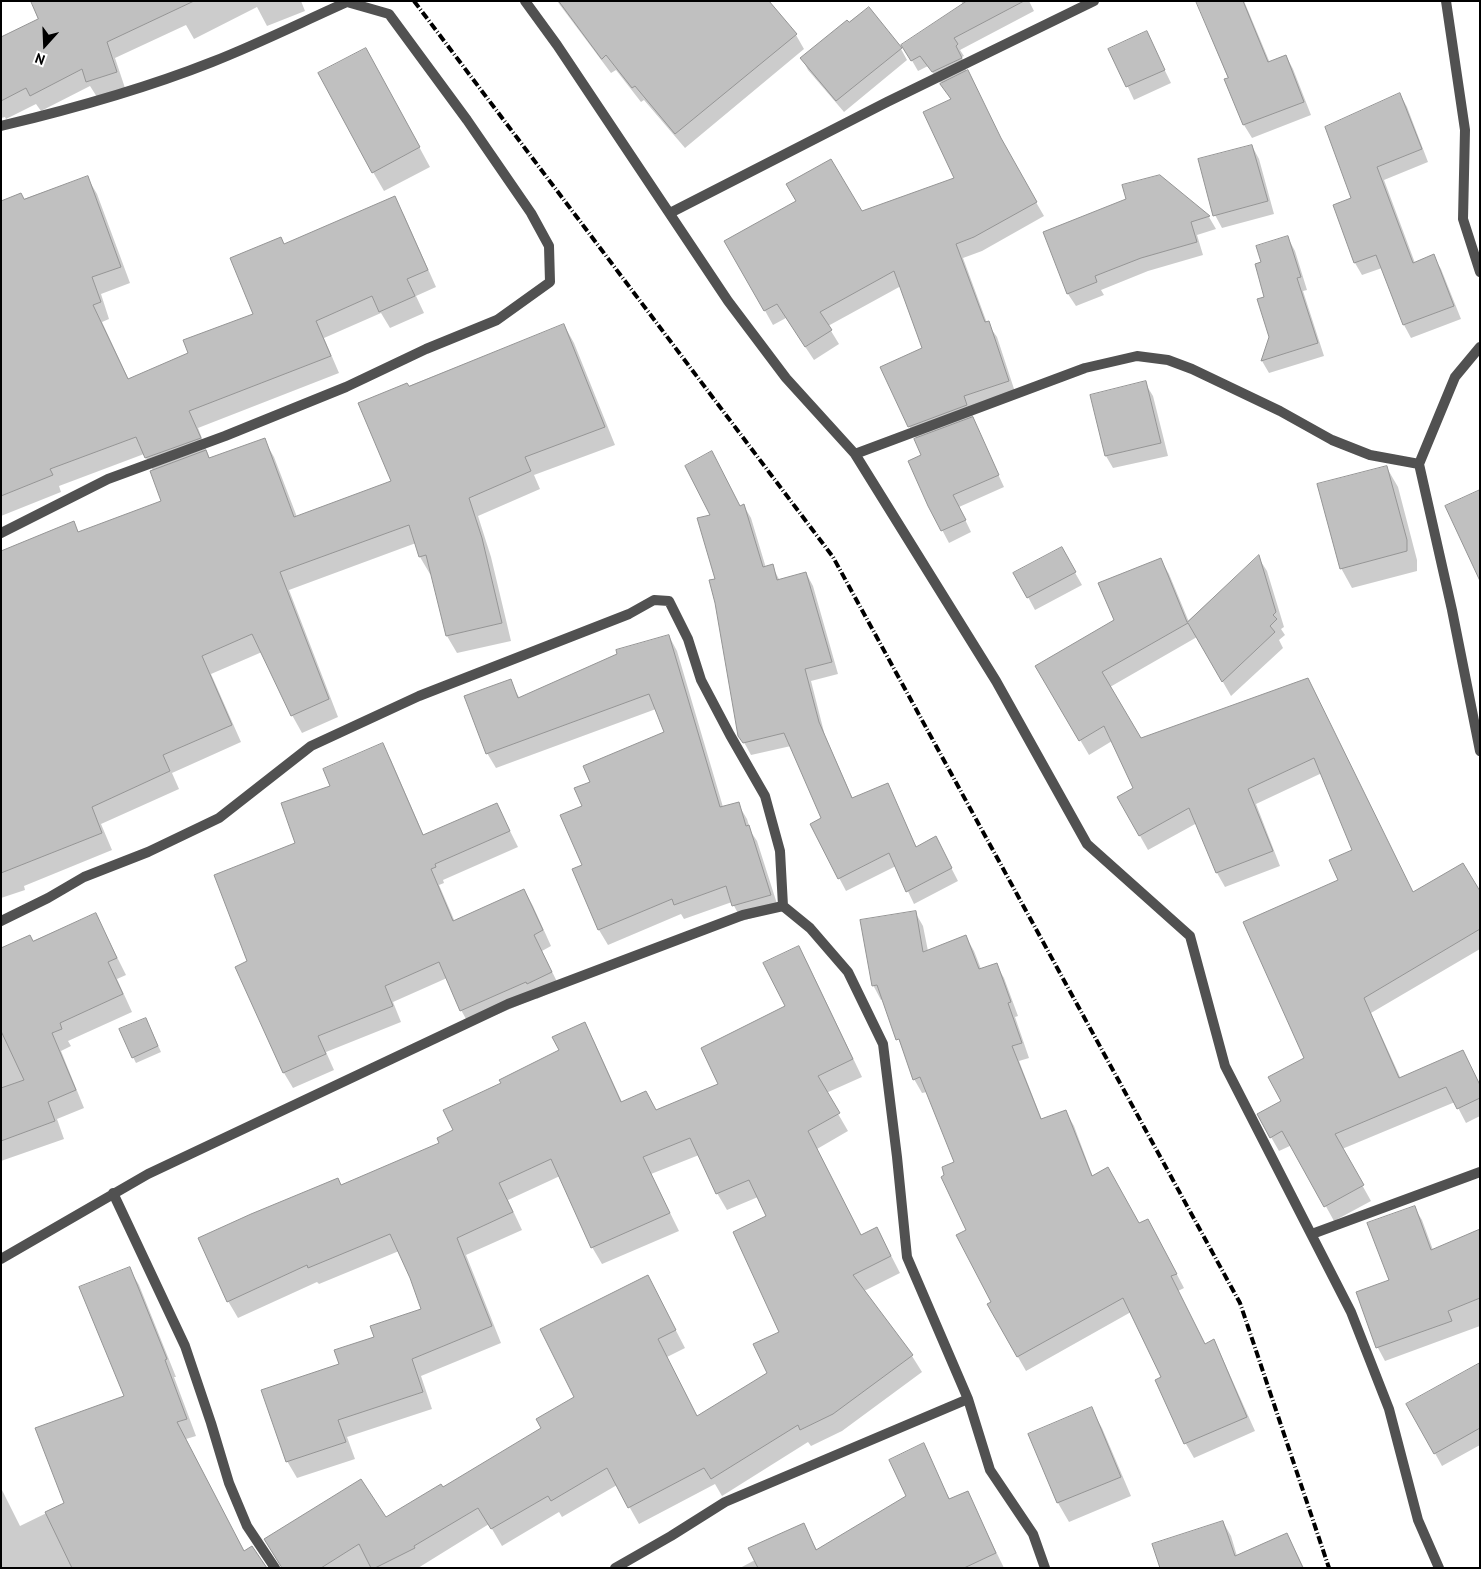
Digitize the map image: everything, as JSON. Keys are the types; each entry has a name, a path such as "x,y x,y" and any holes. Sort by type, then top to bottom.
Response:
{"street":[{"path":"525,1 557,45 728,301 786,378 855,454 996,681 1087,844 1190,936 1225,1066 1351,1312 1389,1409 1418,1520 1438,1568"},
{"path":"670,213 887,102 1094,1"},
{"path":"1446,1 1465,130 1463,220 1480,272"},
{"path":"1,126 144,87 284,32 347,2 389,14 467,120 531,214 549,246 550,282 496,320 426,349 346,387 225,436 108,479 1,533"},
{"path":"1480,347 1455,377 1419,464 1452,610 1480,749"},
{"path":"855,454 1038,387 1084,368 1137,356 1168,360 1192,369 1280,411 1332,440 1370,454 1419,464"},
{"path":"1,921 48,898 84,877 148,852 219,818 311,746 419,696 629,614 654,600 669,601 688,639 701,680 765,796 780,851 783,906 810,928 848,972 883,1044 907,1257 968,1398 990,1470 1034,1534 1045,1568"},
{"path":"1,1259 148,1174 508,1004 743,915 783,906"},
{"path":"1312,1234 1480,1172"},
{"path":"114,1193 185,1346 211,1423 228,1483 247,1526 275,1568"},
{"path":"615,1568 725,1502 968,1398"}],"building":[{"path":"31,1 194,1 107,42 117,72 86,82 82,69 30,96 26,88 1,101 1,37 38,19"},
{"path":"559,1 769,1 797,34 675,134 635,86 632,88 606,55 602,59"},
{"path":"967,1 1024,1 954,38 962,58 932,72 920,56 911,61 901,45"},
{"path":"1196,1 1243,1 1268,62 1286,55 1304,102 1243,125 1224,79 1228,78"},
{"path":"869,7 902,48 836,101 800,58 847,20 849,22"},
{"path":"1147,31 1165,70 1126,87 1108,49"},
{"path":"366,48 420,147 372,173 318,73"},
{"path":"968,70 1001,138 1037,202 974,237 956,244 985,322 989,321 1009,381 964,396 967,405 908,427 880,367 922,348 894,271 820,312 832,330 805,347 777,304 764,311 724,241 796,201 786,184 831,159 862,211 954,178 923,112 951,99 940,84"},
{"path":"1400,93 1422,149 1377,167 1413,263 1434,254 1454,306 1403,325 1376,255 1354,263 1333,205 1351,198 1325,127"},
{"path":"1252,145 1268,201 1213,216 1198,159"},
{"path":"1160,175 1210,216 1191,222 1197,242 1141,258 1095,276 1097,282 1067,294 1043,232 1126,199 1122,185"},
{"path":"88,176 121,267 92,277 101,302 93,305 128,379 188,353 183,340 253,314 230,258 281,237 284,244 395,196 428,270 407,279 415,296 379,312 372,296 316,321 331,356 189,411 201,438 145,458 136,437 50,469 53,475 1,496 1,201 21,193 24,199"},
{"path":"1288,236 1301,277 1297,278 1318,343 1261,361 1269,337 1257,299 1264,297 1255,264 1261,262 1256,246"},
{"path":"564,324 605,427 525,457 531,471 469,498 482,538 502,623 446,636 426,555 419,557 409,525 280,572 329,699 291,716 252,634 202,656 232,725 163,755 170,771 92,807 102,833 1,873 1,551 74,521 78,532 161,501 150,471 206,450 209,458 265,438 294,517 391,481 358,403 407,383 409,386"},
{"path":"1146,381 1161,443 1105,456 1090,395"},
{"path":"973,417 999,475 953,495 966,520 941,531 908,461 921,455 914,439"},
{"path":"712,451 740,506 744,504 763,567 773,564 777,580 806,572 832,662 805,669 819,722 852,798 888,783 916,847 936,836 952,868 906,892 889,853 838,879 810,824 821,818 784,733 743,743 738,736 715,603 709,580 715,579 697,518 710,515 685,466"},
{"path":"1387,466 1407,540 1407,551 1340,569 1317,484"},
{"path":"1480,490 1480,581 1445,506"},
{"path":"1062,547 1076,572 1027,598 1013,573"},
{"path":"1259,555 1276,612 1273,615 1277,619 1270,626 1275,632 1222,682 1188,623 1102,672 1141,738 1308,678 1413,892 1463,863 1480,891 1480,929 1364,998 1399,1078 1463,1050 1480,1085 1480,1098 1457,1109 1446,1087 1335,1134 1364,1185 1324,1207 1282,1131 1270,1138 1257,1114 1281,1101 1268,1077 1304,1058 1243,922 1338,880 1329,860 1352,850 1314,758 1248,789 1273,851 1216,873 1189,808 1139,836 1117,797 1133,788 1104,726 1079,741 1035,666 1114,620 1098,583 1161,558 1187,622"},
{"path":"669,635 720,807 739,802 746,826 749,825 771,895 732,906 726,886 674,905 672,899 598,930 572,869 582,865 560,815 582,806 574,788 590,782 583,766 664,732 649,694 486,754 464,696 511,679 518,698 617,654 616,650"},
{"path":"383,743 423,835 497,803 510,831 435,864 436,867 431,869 453,921 524,889 543,930 534,935 552,972 460,1011 439,962 385,986 393,1006 318,1036 326,1054 283,1073 235,967 247,961 214,875 295,843 281,803 330,786 323,769"},
{"path":"916,911 923,952 966,935 979,969 997,963 1011,1002 1008,1003 1022,1043 1012,1046 1041,1119 1066,1110 1092,1176 1108,1167 1139,1223 1148,1219 1177,1274 1171,1276 1205,1344 1214,1339 1247,1417 1184,1444 1155,1380 1161,1377 1123,1298 1017,1357 987,1304 991,1302 956,1235 966,1230 941,1177 944,1175 942,1167 954,1162 920,1077 913,1080 899,1039 896,1040 877,985 872,986 860,920"},
{"path":"96,913 117,958 108,962 123,994 60,1023 62,1029 52,1033 76,1090 48,1102 55,1121 1,1141 1,1088 24,1080 1,1031 1,948 30,935 33,941"},
{"path":"799,946 853,1059 818,1076 840,1113 808,1131 861,1235 877,1227 891,1256 853,1275 913,1355 833,1414 800,1430 798,1425 711,1479 704,1468 628,1508 607,1468 551,1501 548,1496 491,1529 478,1508 414,1546 415,1548 375,1568 371,1568 359,1544 321,1568 282,1568 264,1539 361,1479 386,1517 441,1484 443,1487 541,1428 536,1419 574,1397 540,1329 648,1275 676,1330 658,1339 697,1416 767,1373 753,1344 779,1332 733,1232 766,1216 749,1180 716,1194 690,1138 643,1157 670,1213 591,1248 551,1159 499,1183 513,1212 457,1238 492,1326 412,1359 423,1392 338,1420 346,1442 286,1462 261,1390 339,1364 334,1350 374,1337 370,1326 421,1309 410,1278 390,1234 308,1268 307,1265 227,1302 198,1238 338,1178 341,1185 439,1143 437,1138 453,1130 443,1110 501,1083 499,1080 559,1050 552,1037 585,1022 621,1102 646,1091 656,1110 718,1084 701,1048 785,1006 763,963"},
{"path":"146,1018 158,1046 132,1058 119,1029"},
{"path":"1415,1206 1431,1250 1480,1229 1480,1298 1448,1311 1452,1321 1376,1348 1356,1292 1389,1280 1367,1223"},
{"path":"130,1267 167,1359 165,1360 187,1419 177,1422 244,1551 252,1546 267,1568 72,1568 45,1512 64,1503 35,1428 124,1396 79,1287"},
{"path":"1480,1363 1480,1428 1434,1454 1406,1404"},
{"path":"1092,1407 1121,1477 1057,1503 1028,1434"},
{"path":"924,1443 949,1499 968,1491 996,1553 964,1568 758,1568 748,1548 804,1523 816,1550 906,1496 889,1460"},
{"path":"1223,1521 1235,1556 1287,1533 1303,1568 1160,1568 1152,1544"}],"railway":[{"path":"414,1 833,557 1240,1303 1329,1568"}]}
